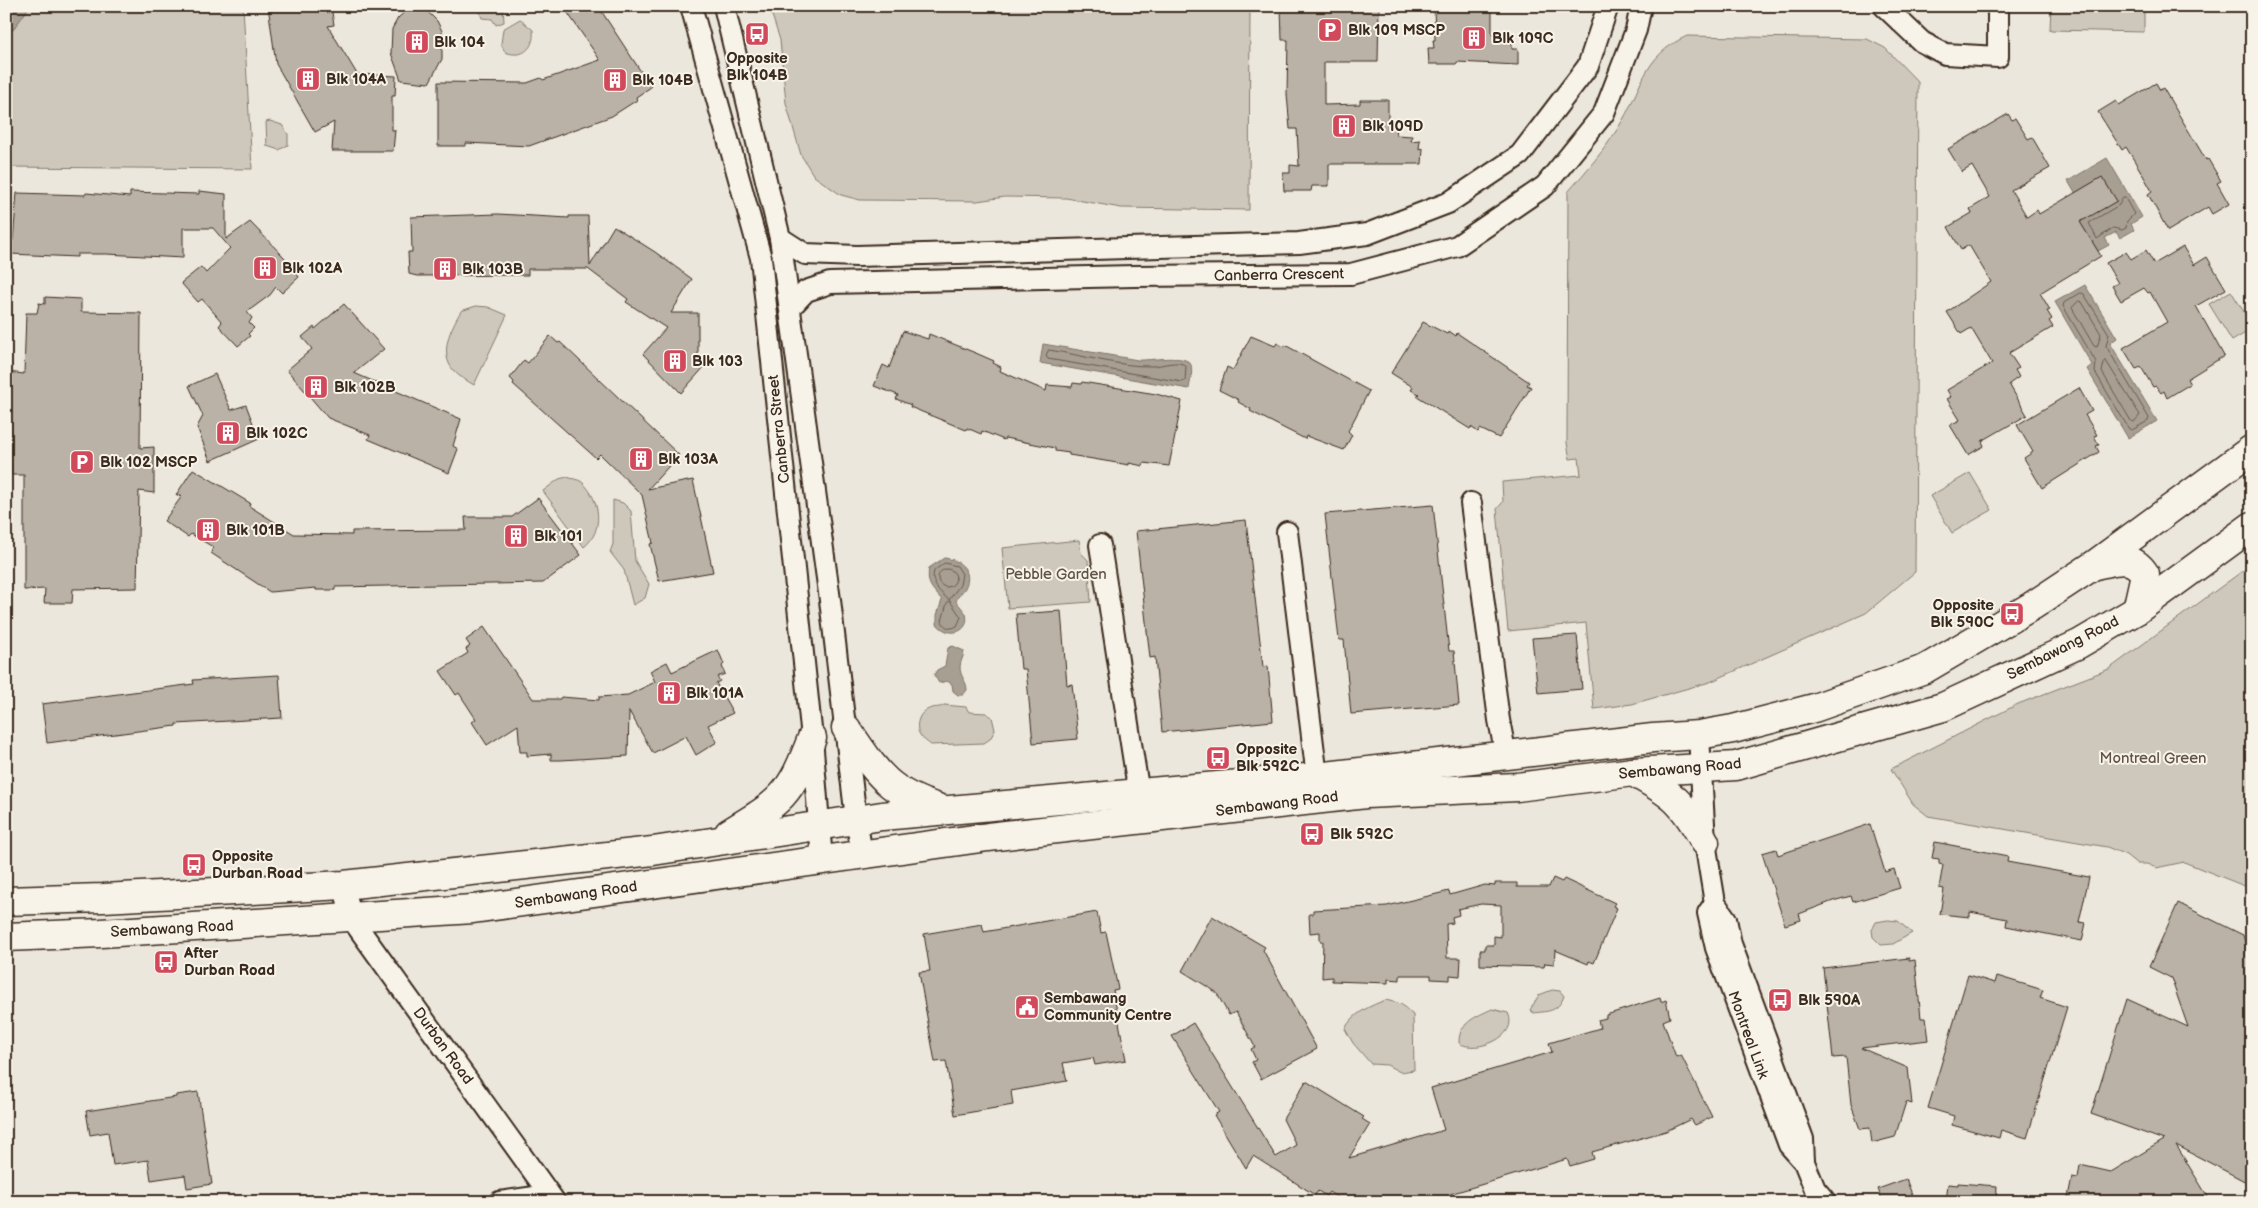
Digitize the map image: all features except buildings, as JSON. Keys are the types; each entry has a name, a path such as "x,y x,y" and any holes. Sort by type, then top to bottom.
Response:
{"main road":[{"name":"Sembawang Road","path":"6,901 102,898 344,885 644,852 856,819 1317,777 1652,738 1699,735 1733,729 1814,708 1925,669 2032,606 2094,566 2250,449"},
{"name":"Sembawang Road","path":"6,936 101,933 473,909 988,837 1366,794 1517,787 1633,772 1736,766 1943,707 2079,644 2137,610 2252,526"},
{"path":"2094,566 2125,559 2138,564 2145,574 2137,610"},
{"path":"846,728 884,780 894,789 921,802 945,810"},
{"path":"715,841 767,810 782,798 797,776 812,738"},
{"path":"1633,772 1676,797 1688,812 1705,842"}],"street":[{"name":"Canberra Street","path":"691,6 761,258 812,738 822,860"},
{"name":"Canberra Street","path":"724,6 780,238 791,307 862,854"},
{"name":"Canberra Crescent","path":"780,238 805,254 857,256 1299,243 1367,234 1448,203 1520,155 1588,66 1608,6"},
{"name":"Canberra Crescent","path":"791,307 806,291 830,283 1352,274 1457,246 1545,186 1604,113 1636,30 1640,6"},
{"path":"1884,6 1922,42 1945,54 1998,57 1998,6"},
{"path":"761,258 783,258"},
{"path":"1471,503 1499,720 1506,756"},
{"name":"Sembawang Road","path":"1287,532 1317,777"},
{"path":"1100,545 1142,820"},
{"name":"Montreal Link","path":"1699,735 1705,842 1715,903 1726,919 1731,944 1803,1139 1804,1162 1818,1198"},
{"name":"Durban Road","path":"344,885 351,918 552,1198"},
{"path":"500,1202 552,1198"}],"green space":[{"path":"6,6 243,6 252,169 6,167"},
{"path":"483,6 503,6 504,22 496,25 492,19 482,18 479,10"},
{"path":"769,6 1250,6 1249,210 1121,208 1066,198 1005,197 977,201 860,200 841,195 814,176 801,155 786,103 780,40"},
{"path":"2051,6 2144,6 2144,32 2050,30"},
{"path":"520,19 533,30 530,47 517,54 505,52 501,44 503,29"},
{"path":"1687,36 1867,39 1885,48 1918,82 1915,572 1866,613 1710,682 1632,704 1594,709 1586,623 1508,631 1497,509 1503,502 1502,482 1581,475 1579,458 1570,459 1567,443 1568,192 1613,136 1652,64 1672,44"},
{"path":"270,121 282,125 288,134 288,145 279,150 267,146 266,122"},
{"path":"2231,291 2252,325 2252,329 2232,341 2209,304"},
{"path":"476,306 488,307 507,315 474,385 454,371 449,364 447,349 450,333 461,311"},
{"path":"1970,473 1992,510 1952,533 1930,496"},
{"path":"567,477 582,482 588,489 596,506 598,515 595,533 584,547 543,491 559,479"},
{"path":"613,500 623,503 631,511 635,561 649,584 645,598 633,605 624,570 610,552 613,544"},
{"name":"Pebble Garden","path":"1079,540 1081,553 1088,560 1091,602 1008,608 1002,548"},
{"name":"Montreal Green","path":"2252,564 2252,889 2184,862 2156,868 2147,864 2137,864 2126,855 2107,847 1928,816 1913,804 1891,769 2018,704 2109,669"},
{"path":"944,705 966,707 969,712 986,713 992,717 995,730 990,739 984,743 931,745 919,733 917,726 919,719 923,713 931,708"},
{"path":"1898,921 1912,933 1893,944 1881,945 1873,937 1872,930 1876,922"},
{"path":"1552,990 1560,991 1564,996 1556,1008 1534,1013 1530,1010 1539,995"},
{"path":"1386,1000 1401,1004 1413,1015 1414,1070 1400,1072 1387,1065 1371,1064 1353,1043 1345,1029 1352,1019 1368,1007"},
{"path":"1492,1009 1508,1013 1510,1022 1508,1029 1502,1036 1485,1045 1466,1046 1459,1043 1465,1025"}],"water":[{"path":"6,6 30,6 13,30 6,36"},
{"path":"2107,158 2142,217 2131,224 2134,230 2120,238 2116,232 2105,238 2109,245 2098,251 2080,222 2116,200 2102,177 2075,193 2068,181"},
{"path":"2085,285 2117,338 2110,343 2157,421 2128,438 2087,369 2092,365 2055,302"},
{"path":"1043,344 1138,360 1183,359 1191,365 1192,374 1189,389 1040,363"},
{"path":"944,558 960,563 968,576 965,588 956,601 966,614 967,620 962,629 953,632 942,629 937,624 937,615 942,600 931,586 928,578 929,568"},
{"path":"953,646 964,651 960,667 967,690 963,695 958,695 953,691 952,684 947,681 939,683 934,675 937,670 945,666 948,648"}],"place":[{"name":"Blk 109 MSCP","path":"1330,30"},
{"name":"Opposite Blk 104B","path":"757,34"},
{"name":"Blk 109C","path":"1474,38"},
{"name":"Blk 104","path":"417,42"},
{"name":"Blk 104A","path":"308,79"},
{"name":"Blk 104B","path":"615,80"},
{"name":"Blk 109D","path":"1344,126"},
{"name":"Blk 102A","path":"265,268"},
{"name":"Blk 103B","path":"445,269"},
{"name":"Blk 103","path":"675,361"},
{"name":"Blk 102B","path":"316,387"},
{"name":"Blk 102C","path":"228,433"},
{"name":"Blk 103A","path":"641,459"},
{"name":"Blk 102 MSCP","path":"82,462"},
{"name":"Blk 101B","path":"208,530"},
{"name":"Blk 101","path":"516,536"},
{"name":"Opposite Blk 590C","path":"2012,614"},
{"name":"Blk 101A","path":"669,693"},
{"name":"Opposite Blk 592C","path":"1218,758"},
{"name":"Blk 592C","path":"1312,834"},
{"name":"Opposite Durban Road","path":"194,865"},
{"name":"After Durban Road","path":"166,962"},
{"name":"Blk 590A","path":"1780,1000"},
{"name":"Sembawang Community Centre","path":"1027,1007"}]}
